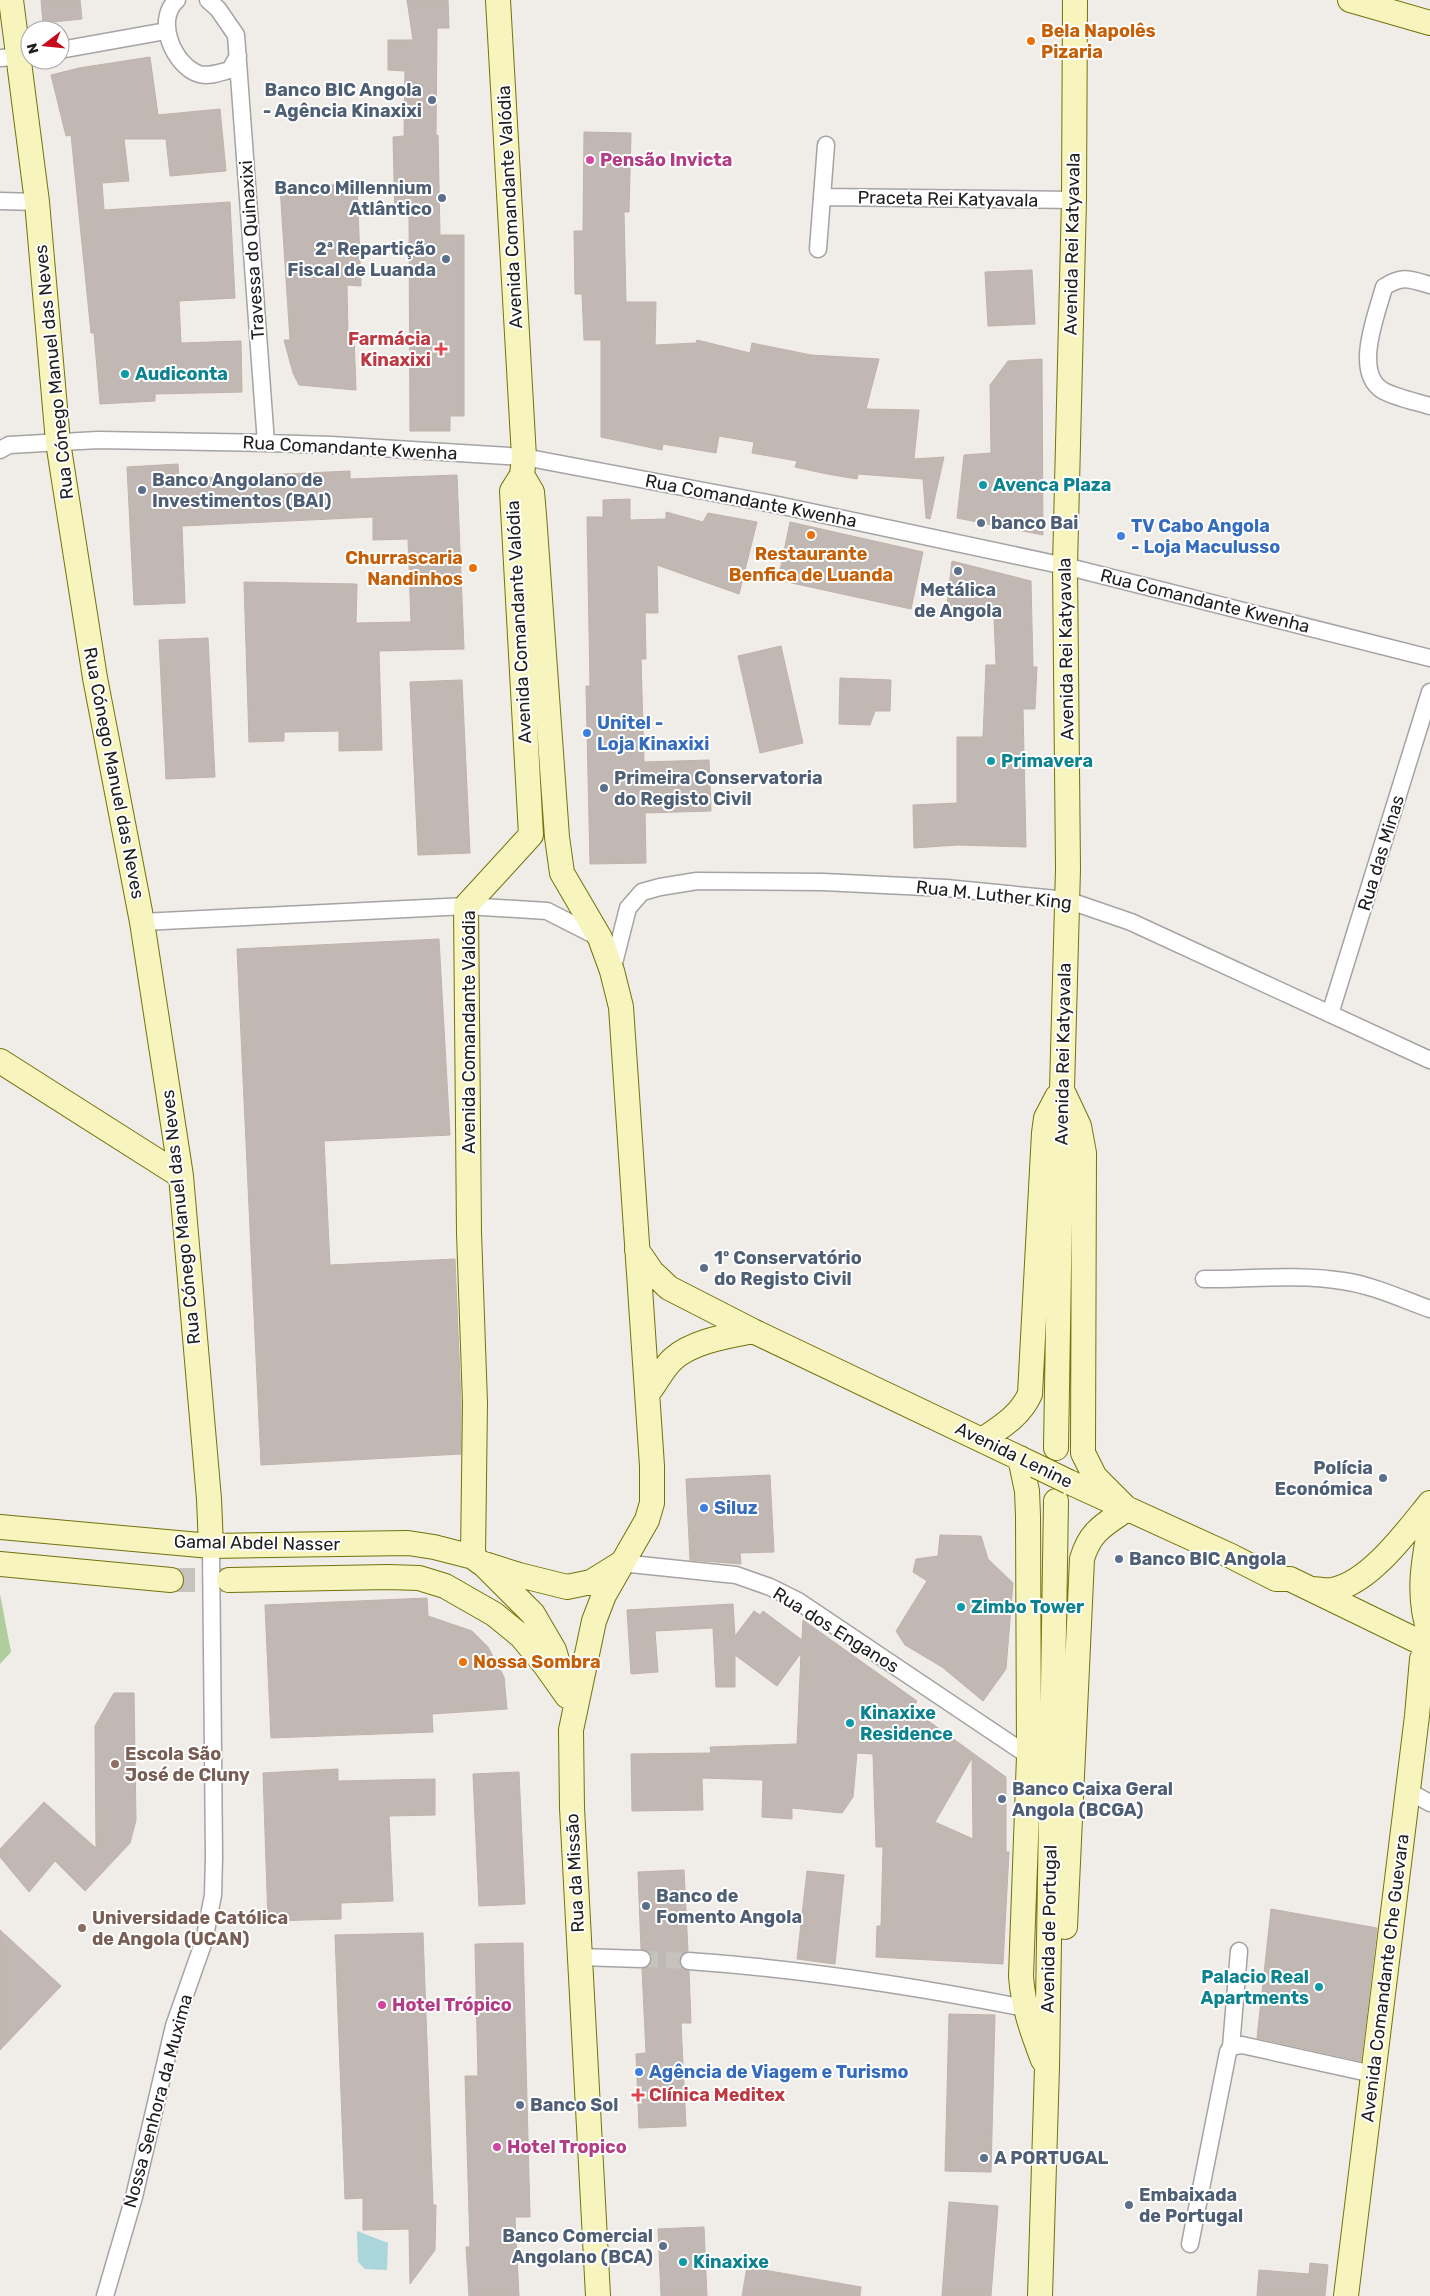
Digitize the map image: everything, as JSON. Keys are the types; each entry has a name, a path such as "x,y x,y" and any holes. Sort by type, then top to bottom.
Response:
{"main road":[{"name":"Rua Cónego Manuel das Neves","path":"11,0 16,57 37,202 58,442 95,678 142,922 181,1176 211,1538"},
{"name":"Avenida Comandante Valódia","path":"498,0 523,466 532,492 557,837 562,874 600,938 612,971 621,1007 652,1466"},
{"name":"Avenida Rei Katyavala","path":"1056,1448 1067,900 1065,566 1074,200 1075,0"},
{"path":"1350,0 1430,23"},
{"name":"Avenida Comandante Valódia","path":"477,1560 469,1232 466,906 531,835 512,491 523,466"},
{"path":"0,1061 181,1176"},
{"path":"982,1440 1013,1418 1025,1406 1030,1394 1044,1133 1050,1107 1062,1089"},
{"path":"1047,2067 1056,2038 1060,2016 1082,1559 1086,1544 1098,1530 1127,1509 1095,1477 1083,1453 1084,1153 1079,1126 1062,1089"},
{"name":"Avenida Lenine","path":"637,1250 652,1272 669,1288 753,1331 1069,1482 1231,1556 1276,1579 1290,1579 1311,1589 1427,1656"},
{"path":"648,1393 673,1359 693,1348 722,1338 753,1331"},
{"path":"1028,1462 1029,1756 1021,1976 1029,2024 1047,2067"},
{"name":"Rua da Missão","path":"598,2296 579,1957 572,1808 571,1730 597,1609 621,1563 647,1520 652,1503 652,1466"},
{"name":"Avenida de Portugal","path":"1040,2296 1047,2067 1056,1501"},
{"path":"1311,1589 1332,1590 1365,1574 1396,1546 1430,1503"},
{"name":"Gamal Abdel Nasser","path":"0,1516 211,1538"},
{"name":"Gamal Abdel Nasser","path":"0,1527 211,1538 408,1543 434,1547 566,1587 591,1582 604,1576 621,1563"},
{"path":"1430,1527 1423,1559 1422,1601 1430,1634"},
{"name":"Gamal Abdel Nasser","path":"477,1560 534,1614 544,1629 554,1650 567,1696 571,1730"},
{"path":"0,1564 171,1580"},
{"name":"Gamal Abdel Nasser","path":"229,1580 418,1578 445,1586 494,1614 521,1636 545,1664 567,1696"},
{"name":"Avenida Lenine","path":"1276,1579 1284,1592 1427,1656"},
{"name":"Avenida Comandante Che Guevara","path":"1346,2296 1408,1791 1427,1656"}],"street":[{"path":"177,0 169,14 166,31 184,64 200,75 211,75 230,70 238,56"},
{"name":"Travessa do Quinaxixi","path":"208,0 218,9 236,35 266,443"},
{"path":"70,48 166,31"},
{"path":"818,249 826,145"},
{"name":"Praceta Rei Katyavala","path":"822,197 1074,200"},
{"path":"0,201 37,202"},
{"path":"1430,285 1406,278 1395,280 1384,287 1367,358 1370,378 1382,390 1430,406"},
{"name":"Rua Comandante Kwenha","path":"0,450 9,445 98,440 331,444 523,466 778,505 1065,566 1430,658"},
{"name":"Rua das Minas","path":"1330,1014 1430,692"},
{"name":"Rua M. Luther King","path":"612,971 628,908 642,892 697,881 823,882 946,888 1067,900 1132,922 1430,1060"},
{"path":"142,922 466,906 546,911 600,938"},
{"path":"1204,1279 1317,1279 1344,1281 1380,1290 1430,1310"},
{"name":"Nossa Senhora da Muxima","path":"105,2296 134,2197 174,2026 204,1941 213,1895 211,1538"},
{"name":"Rua dos Enganos","path":"621,1563 736,1575 798,1601 1029,1756"},
{"path":"1408,1791 1430,1803"},
{"path":"1190,2244 1230,2047 1240,1951"},
{"path":"579,1957 642,1960"},
{"path":"688,1961 751,1965 849,1978 1025,2008"},
{"path":"1230,2047 1242,2045 1373,2074"}],"green space":[{"path":"0,1594 11,1652 0,1664"}],"water":[{"path":"357,2231 388,2243 387,2270 365,2269 358,2262"}],"building":[{"path":"41,0 80,0 82,19 43,20"},
{"path":"407,0 448,0 449,28 437,28 436,136 438,135 440,235 464,235 464,416 450,416 450,431 410,431 409,215 395,215 393,137 404,136 405,71 388,70 388,40 413,40"},
{"path":"150,57 158,115 220,109 226,171 170,176 166,139 124,139 129,181 102,183 104,210 230,202 235,298 179,301 181,343 241,341 242,392 155,394 155,401 100,404 94,333 91,333 71,135 66,136 51,75 79,68"},
{"path":"584,132 631,133 629,212 624,212 626,302 656,302 655,345 696,343 697,340 750,353 752,343 811,355 879,359 866,409 919,410 914,459 944,457 930,519 926,518 923,479 858,474 857,479 827,474 795,467 797,461 752,453 754,442 719,436 716,453 663,444 662,450 601,437 601,340 584,340 582,294 575,294 574,231 583,231"},
{"path":"357,184 361,286 347,285 348,337 354,337 356,390 299,385 293,373 284,340 290,340 280,187"},
{"path":"1032,270 1035,324 988,326 985,272"},
{"path":"1042,359 1043,535 957,518 964,455 991,453 990,385 1008,361"},
{"path":"178,464 179,479 350,471 350,479 457,475 464,649 379,651 382,750 339,751 339,731 284,732 284,741 249,742 244,582 357,584 356,623 411,622 408,539 373,540 373,517 182,526 185,603 134,605 127,467"},
{"path":"630,499 630,520 666,519 666,512 703,522 708,513 757,522 739,594 657,565 658,613 645,613 646,659 641,659 644,762 709,760 711,811 645,813 646,863 590,864 586,686 590,686 587,517 603,517 603,500"},
{"path":"790,522 923,552 911,609 778,580"},
{"path":"952,561 1031,581 1033,667 1037,667 1035,709 1023,709 1026,847 957,845 914,848 913,805 957,803 957,737 983,737 986,665 996,665 994,618 947,605"},
{"path":"208,638 215,777 166,779 159,640"},
{"path":"781,646 803,743 760,753 738,656"},
{"path":"840,678 891,680 890,711 875,711 870,725 839,724"},
{"path":"462,680 470,853 418,855 410,682"},
{"path":"439,939 450,1135 324,1141 330,1265 455,1259 461,1403 461,1454 261,1465 237,949"},
{"path":"770,1475 774,1552 740,1553 741,1564 690,1560 686,1479"},
{"name":"Zimbo Tower","path":"940,1535 981,1536 988,1559 1013,1583 1006,1669 983,1701 942,1667 905,1645 896,1631 927,1581 913,1572 916,1559 938,1556"},
{"path":"427,1598 428,1616 472,1631 488,1647 504,1677 507,1709 432,1714 433,1732 271,1738 265,1605"},
{"path":"733,1604 735,1636 754,1611 760,1615 763,1611 802,1640 803,1620 917,1701 912,1709 1006,1777 1006,1852 1009,1852 1003,1964 876,1957 877,1926 881,1926 883,1847 876,1847 873,1754 857,1753 853,1797 842,1813 792,1808 792,1819 762,1817 763,1780 702,1778 703,1810 632,1811 631,1754 711,1753 710,1747 797,1744 801,1653 777,1686 735,1655 735,1687 716,1687 713,1628 655,1631 658,1672 631,1674 627,1610","holes":["972,1758 973,1839 935,1822"]},
{"name":"Escola São José de Cluny","path":"114,1693 134,1693 136,1820 130,1843 85,1891 55,1861 29,1892 0,1857 0,1849 44,1802 96,1848 95,1726"},
{"path":"338,1769 338,1781 435,1779 435,1815 389,1816 393,1901 341,1903 341,1919 268,1921 263,1773"},
{"path":"519,1772 525,1904 479,1906 473,1774"},
{"path":"684,1870 688,1951 681,1955 679,1961 683,1969 689,1971 691,2023 681,2023 686,2126 639,2128 636,2054 646,2053 642,1969 650,1965 652,1959 648,1951 641,1949 638,1872"},
{"path":"807,1871 844,1875 835,1964 797,1959"},
{"name":"Palacio Real Apartments","path":"1271,1909 1377,1928 1361,2061 1257,2038"},
{"path":"0,1930 61,1986 0,2050"},
{"name":"Hotel Trópico","path":"423,1933 433,2205 436,2205 435,2250 410,2284 409,2229 363,2230 363,2198 345,2199 335,1935"},
{"path":"523,1943 530,2217 515,2217 519,2296 469,2296 466,2247 470,2247 465,2076 478,2076 475,1944"},
{"path":"949,2014 995,2015 991,2172 945,2171"},
{"path":"949,2202 998,2206 991,2296 942,2296"},
{"name":"Kinaxixe","path":"704,2227 707,2296 661,2296 658,2229"},
{"path":"1310,2263 1328,2265 1325,2296 1257,2296 1259,2270 1309,2274"},
{"path":"747,2267 861,2287 860,2296 742,2296"}],"tunnel":[{"path":"171,1580 229,1580"},
{"path":"642,1959 689,1961"}],"place":[{"name":"Bela Napolês Pizaria","path":"1031,41"},
{"name":"Banco BIC Angola - Agência Kinaxixi","path":"432,100"},
{"name":"Pensão Invicta","path":"590,160"},
{"name":"Banco Millennium Atlântico","path":"442,198"},
{"name":"2ª Repartição Fiscal de Luanda","path":"446,259"},
{"name":"Farmácia Kinaxixi","path":"441,349"},
{"name":"Audiconta","path":"125,374"},
{"name":"Avenca Plaza","path":"983,485"},
{"name":"Banco Angolano de Investimentos (BAI)","path":"142,490"},
{"name":"banco Bai","path":"981,523"},
{"name":"Restaurante Benfica de Luanda","path":"811,535"},
{"name":"TV Cabo Angola - Loja Maculusso","path":"1121,536"},
{"name":"Churrascaria Nandinhos","path":"473,568"},
{"name":"Metálica de Angola","path":"958,571"},
{"name":"Unitel - Loja Kinaxixi","path":"587,733"},
{"name":"Primavera","path":"991,761"},
{"name":"Primeira Conservatoria do Registo Civil","path":"604,788"},
{"name":"1º Conservatório do Registo Civil","path":"704,1268"},
{"name":"Polícia Económica","path":"1383,1478"},
{"name":"Siluz","path":"704,1508"},
{"name":"Banco BIC Angola","path":"1119,1559"},
{"name":"Zimbo Tower","path":"961,1607"},
{"name":"Nossa Sombra","path":"463,1662"},
{"name":"Kinaxixe Residence","path":"850,1723"},
{"name":"Escola São José de Cluny","path":"115,1764"},
{"name":"Banco Caixa Geral Angola (BCGA)","path":"1002,1799"},
{"name":"Banco de Fomento Angola","path":"646,1906"},
{"name":"Universidade Católica de Angola (UCAN)","path":"82,1928"},
{"name":"Palacio Real Apartments","path":"1319,1987"},
{"name":"Hotel Trópico","path":"382,2005"},
{"name":"Agência de Viagem e Turismo","path":"639,2072"},
{"name":"Clínica Meditex","path":"638,2095"},
{"name":"Banco Sol","path":"520,2105"},
{"name":"Hotel Tropico","path":"497,2147"},
{"name":"A PORTUGAL","path":"984,2158"},
{"name":"Embaixada de Portugal","path":"1129,2205"},
{"name":"Banco Comercial Angolano (BCA)","path":"663,2246"},
{"name":"Kinaxixe","path":"683,2262"}]}
